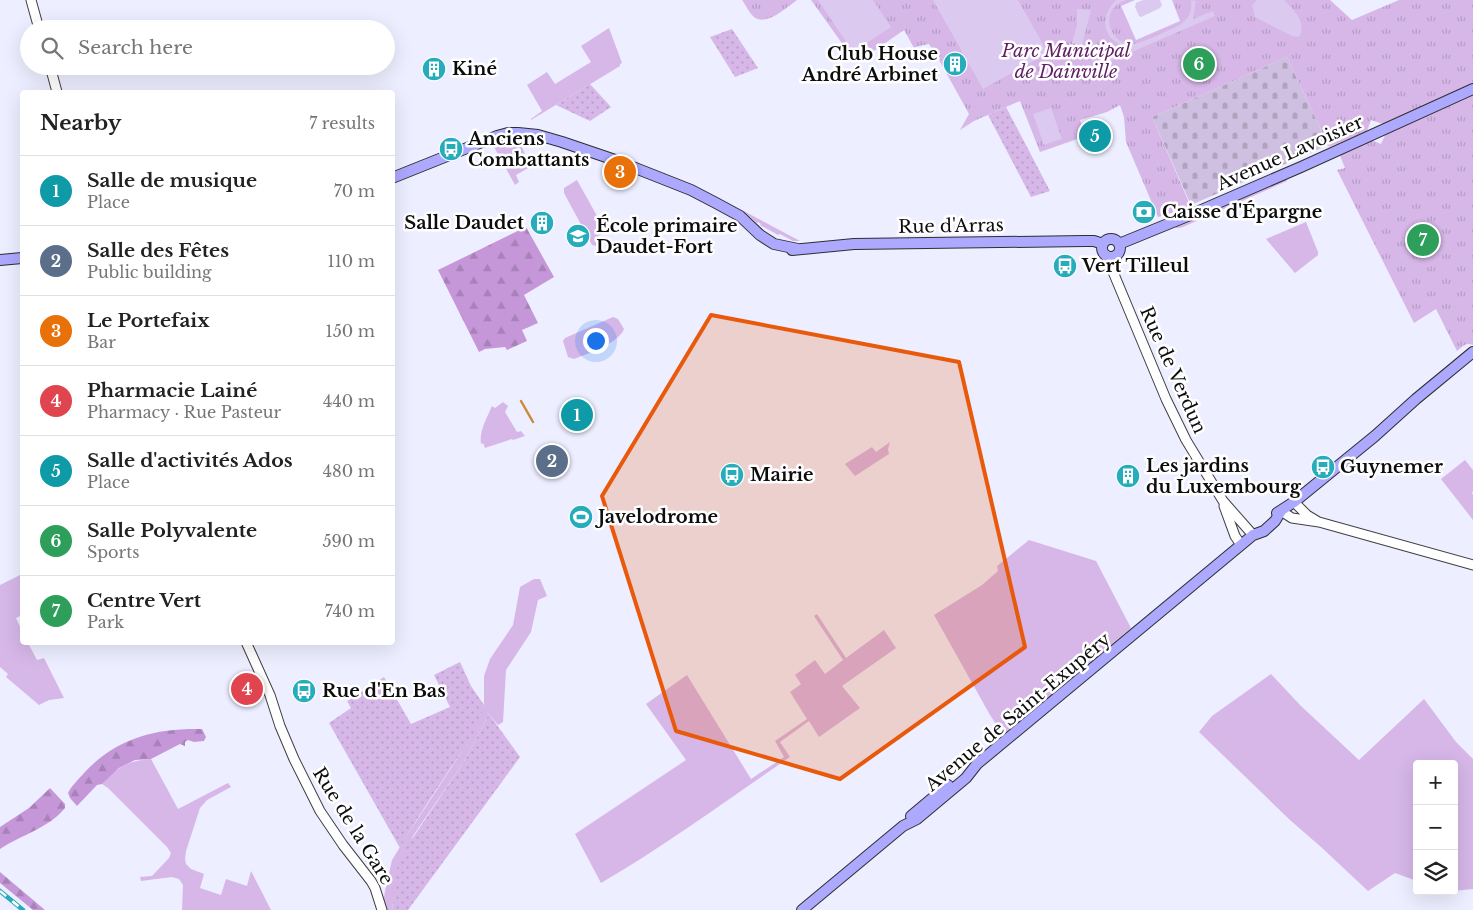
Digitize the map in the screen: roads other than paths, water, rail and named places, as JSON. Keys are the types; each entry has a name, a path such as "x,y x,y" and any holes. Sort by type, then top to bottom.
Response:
{"main road":[{"name":"Avenue Lavoisier","path":"1119,244 1301,167 1473,89"},
{"name":"Rue d'Arras","path":"395,177 497,136 508,133 530,134 568,144 691,190 732,212 760,241 784,251 798,248 854,244 1094,241 1103,244"},
{"path":"1106,240 1115,240 1119,244 1119,251 1111,255 1102,250 1106,240"},
{"path":"0,260 20,258"},
{"name":"Avenue de Saint-Exupéry","path":"802,910 903,826 917,819 966,778 977,764 1241,545 1254,535 1264,531 1282,511 1375,436 1473,352"}],"street":[{"path":"31,0 37,20"},
{"path":"52,75 56,90"},
{"name":"Rue de Verdun","path":"1111,255 1114,276 1166,399 1189,446 1223,501"},
{"path":"1223,501 1254,535"},
{"path":"1223,501 1234,532 1241,545"},
{"path":"1294,502 1307,515 1319,522"},
{"path":"1282,511 1292,518 1319,522 1473,565"},
{"name":"Rue de la Gare","path":"247,645 274,705 280,726 311,794 332,829 371,881 382,910"}],"waterway":[{"path":"521,401 533,422"}],"railway":[{"path":"0,891 23,910"}],"place":[{"name":"Club House André Arbinet","path":"955,64"},
{"name":"Salle Polyvalente","path":"1199,64"},
{"name":"Kiné","path":"434,69"},
{"name":"Salle d'activités Ados","path":"1095,136"},
{"name":"Anciens Combattants","path":"451,149"},
{"name":"Le Portefaix","path":"620,172"},
{"name":"Caisse d'Épargne","path":"1144,212"},
{"name":"Salle Daudet","path":"542,223"},
{"name":"École primaire Daudet-Fort","path":"578,236"},
{"name":"Centre Vert","path":"1423,240"},
{"name":"Vert Tilleul","path":"1065,266"},
{"name":"Salle de musique","path":"577,415"},
{"name":"Salle des Fêtes","path":"552,461"},
{"name":"Guynemer","path":"1323,467"},
{"name":"Mairie","path":"732,475"},
{"name":"Les jardins du Luxembourg","path":"1128,476"},
{"name":"Javelodrome","path":"581,517"},
{"name":"Pharmacie Lainé","path":"247,689"},
{"name":"Rue d'En Bas","path":"304,691"}],"park label":[{"name":"Parc Municipal de Dainville","path":"1066,61"}]}
